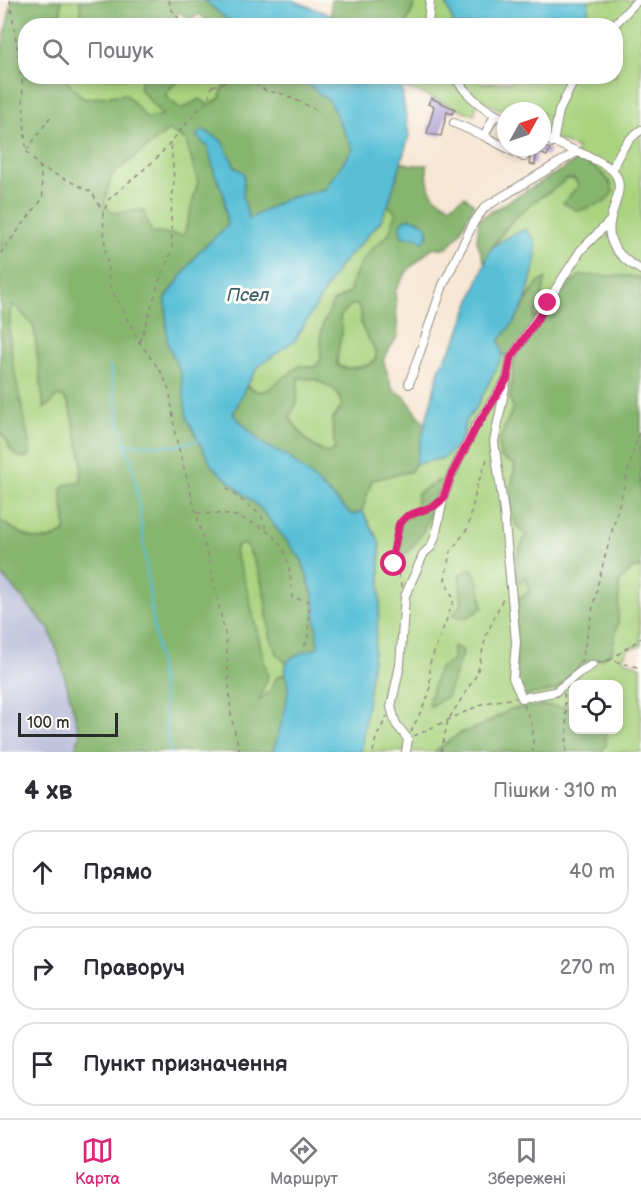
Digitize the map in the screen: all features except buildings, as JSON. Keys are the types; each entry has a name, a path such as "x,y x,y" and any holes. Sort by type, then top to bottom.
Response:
{"street":[{"path":"429,18 430,0"},
{"path":"621,18 638,0"},
{"path":"460,84 468,96 495,115 484,136"},
{"path":"572,84 559,111 553,143 612,170 619,182 618,197 608,230 621,255 641,270"},
{"path":"454,123 524,157"},
{"path":"612,170 621,149 631,136 641,130"},
{"path":"409,384 443,285 474,222 484,207 575,153"},
{"path":"592,665 555,692 522,698 513,678 516,642 504,512 494,442 511,358 581,250 609,222"},
{"path":"406,752 408,739 396,724 391,707 400,665 405,596 424,554 431,547 435,537 450,478 476,427 507,379"}],"path":[{"path":"10,0 18,54"},
{"path":"169,0 171,9 178,18"},
{"path":"22,84 26,151 40,167 92,192 103,213 111,289 140,343 163,375 170,393 177,441 210,565 226,638 231,716 240,752"},
{"path":"103,213 109,199 156,159 208,99 212,86 218,84"},
{"path":"256,84 266,91 283,94 321,112"},
{"path":"26,151 53,113"},
{"path":"140,343 161,276 172,250 171,214 174,180 171,141"},
{"path":"0,254 43,198 40,167"},
{"path":"580,672 599,579 641,424"},
{"path":"408,739 430,692 430,663 454,600 445,580 450,552 468,528 477,486 494,442"},
{"path":"226,488 261,515 266,528 283,547 290,572 292,598 309,601 308,639 302,651"},
{"path":"405,596 393,554 399,524 407,516 434,506 443,499"},
{"path":"196,513 231,514 266,528"},
{"path":"441,752 448,720 477,674 486,636 510,582"},
{"path":"592,665 610,660 641,638"},
{"path":"610,660 641,668"},
{"path":"566,752 567,728 564,695 569,687"},
{"path":"408,739 484,703 522,698 533,728 533,752"},
{"path":"373,752 376,738 391,707"}],"shaded area":[{"path":"0,573 49,629 60,659 80,735 74,752 0,752"}],"green space":[{"path":"12,0 61,0 60,18 18,18 18,84 70,84 84,99 126,94 147,119 162,115 139,88 140,84 175,84 165,96 181,109 200,99 209,105 220,98 224,84 260,86 262,84 307,84 329,101 353,149 325,189 285,199 249,219 243,197 244,173 235,167 221,140 208,147 215,174 224,195 227,226 198,253 166,298 167,342 181,374 187,418 212,466 261,509 302,560 314,598 318,647 292,658 287,663 280,657 271,639 265,597 258,571 245,544 237,545 235,552 245,581 268,677 259,700 270,691 277,677 285,674 288,683 285,713 273,752 74,752 80,735 60,659 49,629 0,573 0,521 31,538 39,540 55,537 65,532 62,502 64,485 81,482 82,459 69,404 63,397 55,397 51,404 44,408 34,327 13,305 10,317 12,354 31,454 24,458 14,454 7,440 0,433 0,57","holes":["169,130 186,141 198,182 184,235 152,233 143,210 113,213 104,205 111,176"]},
{"path":"61,0 80,0 81,18 60,18"},
{"path":"80,0 204,0 226,18 204,18 199,14 194,18 188,18 179,12 174,18 81,18"},
{"path":"331,0 415,0 409,18 338,18 331,15"},
{"path":"415,0 446,0 451,18 409,18"},
{"path":"589,0 641,0 641,278 629,276 531,322 542,297 537,284 525,302 536,260 525,229 494,246 520,213 566,179 574,179 579,185 611,183 589,162 576,161 577,148 551,137 551,102 497,102 497,108 478,98 474,115 401,84 623,84 623,18 586,18"},
{"path":"141,84 140,88 162,115 147,119 126,94 84,99 70,85"},
{"path":"175,84 224,84 220,98 209,105 200,99 181,109 165,97"},
{"path":"168,130 186,141 198,182 184,235 152,233 113,213 104,205 111,176"},
{"path":"576,161 594,167 608,180 613,192 605,202 578,211 563,203 579,185 574,179 566,179 516,217 497,239 485,264 477,241 479,219"},
{"path":"401,162 427,165 430,190 443,202 450,206 465,196 474,205 459,234 447,248 432,248 408,270 395,291 398,335 383,360 392,388 405,397 425,424 415,464 411,471 372,480 362,511 352,515 286,455 264,445 233,414 246,386 259,392 267,390 299,366 315,367 321,360 323,324 333,302 350,292 351,284 362,261 389,234 396,213 388,205","holes":["350,305 357,305 361,314 362,327 376,356 370,364 343,368 337,365 342,333 340,317","298,378 315,379 337,391 342,406 332,420 335,449 329,453 310,444 289,417 297,403"]},
{"path":"388,205 396,213 389,234 362,261 351,284 350,292 333,302 321,333 321,360 315,367 267,390 260,392 246,386 258,367 296,339 338,268 380,222"},
{"path":"580,275 641,278 641,568 633,568 619,582 618,623 612,650 602,659 585,661 556,690 522,696 516,686 515,600 529,592 527,576 517,585 516,577 517,559 526,535 514,521 512,512 511,493 515,465 500,457 499,441 513,408 510,398 515,355 503,355 499,341 537,284 546,278 542,297 532,321"},
{"path":"13,305 34,327 44,408 55,397 63,397 69,404 82,459 81,482 64,485 62,491 65,532 47,539 32,538 0,521 0,433 5,437 11,452 10,383 2,325 6,310"},
{"path":"350,305 357,305 361,314 362,327 376,356 369,364 343,368 337,365 342,333 340,317"},
{"path":"503,355 515,355 510,398 513,408 505,426 515,465 511,489 511,513 526,535 516,556 517,584 527,576 529,593 564,684 585,661 602,659 618,623 619,582 633,568 641,568 639,615 641,646 629,648 622,659 641,667 641,752 601,752 606,745 605,734 623,734 623,680 569,680 569,708 547,706 511,709 483,725 459,734 434,752 361,752 380,604 380,543 362,511 372,480 411,471 415,464 444,458 462,440 465,422 476,408"},
{"path":"298,378 315,379 337,391 342,406 332,420 335,449 329,453 310,443 289,416 297,403"},
{"path":"439,480 427,522 417,541 402,557 398,553 401,523 416,512 417,494"},
{"path":"245,544 258,571 263,588 271,639 280,657 287,663 285,674 277,677 270,691 259,702 235,552 237,545"},
{"path":"472,569 479,583 483,607 469,616 457,617 453,615 462,603 459,575"},
{"path":"453,646 463,651 447,697 431,706 428,704 438,670 453,659"},
{"path":"547,706 569,708 569,734 605,734 606,745 601,752 434,752 459,734 483,725 511,709"}],"water":[{"path":"204,0 292,0 338,18 226,18"},
{"path":"446,0 589,0 586,18 451,18"},
{"name":"Псел","path":"307,84 401,84 409,136 388,205 380,222 338,268 296,339 258,367 233,414 264,445 286,455 352,515 362,511 380,543 380,604 361,752 273,752 287,696 286,664 294,656 318,647 314,598 302,560 261,509 212,466 187,418 181,374 167,342 166,298 198,253 227,226 224,195 215,174 208,147 196,136 203,130 221,140 235,167 244,173 243,197 249,219 285,199 325,189 353,149 329,101"},
{"path":"410,218 426,227 429,233 423,242 415,237 402,237 400,228 403,221"},
{"path":"525,229 535,240 536,260 525,302 499,341 503,355 476,408 465,422 462,440 444,458 415,464 440,367 456,340 490,250 501,241"}],"waterway":[{"path":"110,366 118,417 135,477 170,752"},
{"path":"125,444 175,446 200,440"}],"route":[{"path":"394,564 393,554 399,524 407,516 422,512 443,499 450,478 476,427 507,379 511,358 548,303"}]}
